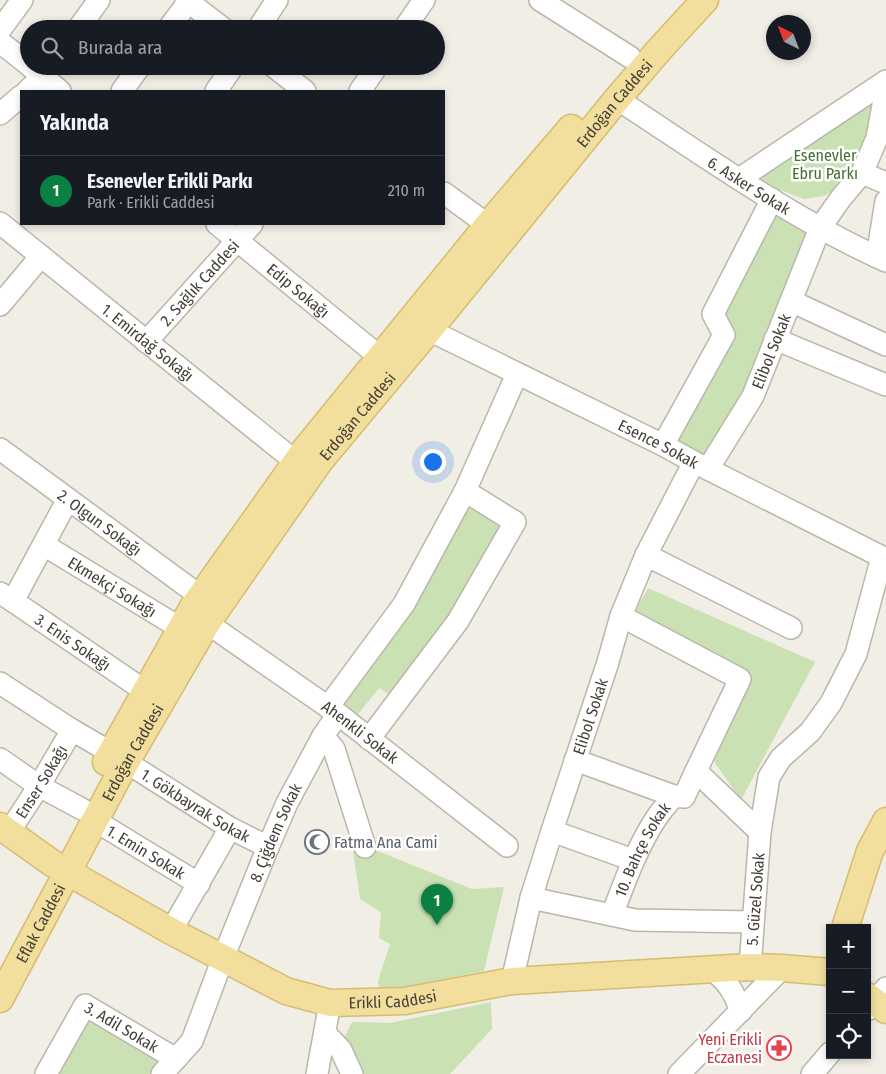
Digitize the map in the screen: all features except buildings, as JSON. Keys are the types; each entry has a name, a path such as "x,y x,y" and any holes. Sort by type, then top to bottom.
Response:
{"main road":[{"name":"Erdoğan Caddesi","path":"60,868 118,757 145,691 180,628 200,596 296,462 488,225 630,57 682,0"},
{"name":"Erdoğan Caddesi","path":"118,757 207,623 319,462 617,99 658,50 705,0"},
{"path":"846,924 870,851 886,821"},
{"name":"Erikli Caddesi","path":"5,829 60,868 172,931 286,991 330,1003 406,1002 512,981 750,967 826,972"},
{"name":"Eflak Caddesi","path":"0,961 60,868"},
{"name":"Eflak Caddesi","path":"0,999 60,868"}],"street":[{"path":"0,30 22,0"},
{"path":"85,20 99,0"},
{"path":"264,20 277,0"},
{"path":"410,20 424,0"},
{"path":"174,20 188,1 212,20"},
{"path":"546,2 630,57"},
{"path":"0,42 20,56"},
{"path":"28,90 35,75"},
{"path":"44,75 59,90"},
{"path":"123,90 134,75"},
{"path":"217,90 227,75"},
{"path":"285,75 304,90"},
{"path":"361,90 371,75"},
{"path":"739,179 886,81"},
{"name":"Elibol Sokak","path":"512,981 532,898 574,760 608,662 621,616 646,555 701,465 753,396 820,228 841,198 862,173 881,140 886,90"},
{"path":"0,114 20,97"},
{"name":"6. Asker Sokak","path":"617,99 739,179 820,228 881,259"},
{"path":"862,173 886,183"},
{"path":"445,194 488,225"},
{"path":"663,445 724,334 713,314 772,199"},
{"path":"881,259 886,201"},
{"name":"1. Emirdağ Sokağı","path":"0,223 296,462"},
{"name":"Edip Sokağı","path":"218,225 380,357"},
{"name":"2. Sağlık Caddesi","path":"146,342 251,225"},
{"path":"0,305 41,256"},
{"path":"791,301 886,345"},
{"name":"Esence Sokak","path":"429,330 663,445 884,558"},
{"path":"775,339 886,384"},
{"name":"8. Çiğdem Sokak","path":"223,958 287,803 323,736 333,710 404,604 465,491 517,374"},
{"name":"2. Olgun Sokağı","path":"0,449 200,596"},
{"path":"369,739 458,621 515,522 465,491"},
{"path":"7,597 44,545 68,499"},
{"name":"Ekmekçi Sokağı","path":"44,545 180,628"},
{"path":"646,555 790,628"},
{"name":"5. Güzel Sokak","path":"750,967 760,832 768,777 781,758 810,732 831,703 856,654 884,558"},
{"name":"3. Enis Sokağı","path":"7,597 145,691"},
{"path":"621,616 740,679 696,771 760,832"},
{"name":"Ahenkli Sokak","path":"207,623 333,710 507,846"},
{"name":"1. Gökbayrak Sokak","path":"0,683 230,828 268,847"},
{"name":"Enser Sokağı","path":"5,829 39,786 72,730"},
{"path":"323,736 334,749 365,847"},
{"name":"1. Emin Sokak","path":"0,759 39,786 88,814 198,884"},
{"path":"574,760 674,796"},
{"name":"10. Bahçe Sokak","path":"612,915 645,838 658,816 674,796 684,797 696,771"},
{"path":"172,931 230,828"},
{"path":"552,831 634,860"},
{"name":"10. Bahçe Sokak","path":"532,898 635,920 753,922"},
{"name":"3. Adil Sokak","path":"46,1074 85,1005 169,1066 192,1041 223,958"},
{"path":"679,1074 782,968"},
{"path":"712,969 725,981 734,994 741,1011"},
{"path":"317,1074 330,1003"},
{"path":"325,1033 341,1050 352,1074"},
{"path":"812,1074 826,1058"}],"green space":[{"name":"Esenevler Ebru Parkı","path":"873,100 878,104 856,169 843,185 824,196 804,199 778,189 755,177"},
{"path":"773,214 807,233 740,397 712,448 700,456 672,442 733,328 719,317"},
{"path":"466,502 506,525 452,620 394,698 379,688 355,718 342,708 415,604"},
{"path":"648,588 815,662 741,800 715,763 713,753 748,674 637,615 636,609"},
{"path":"352,844 370,848 472,889 504,887 484,971 380,992 378,981 390,944 379,938 381,912 360,899"},
{"path":"491,1002 492,1029 450,1074 364,1074 344,1038 352,1022 390,1023"},
{"path":"93,1015 160,1055 164,1065 156,1074 56,1074 87,1020"}],"place":[{"name":"Fatma Ana Cami","path":"317,842"},
{"name":"Esenevler Erikli Parkı","path":"437,925"},
{"name":"Yeni Erikli Eczanesi","path":"779,1048"}]}
